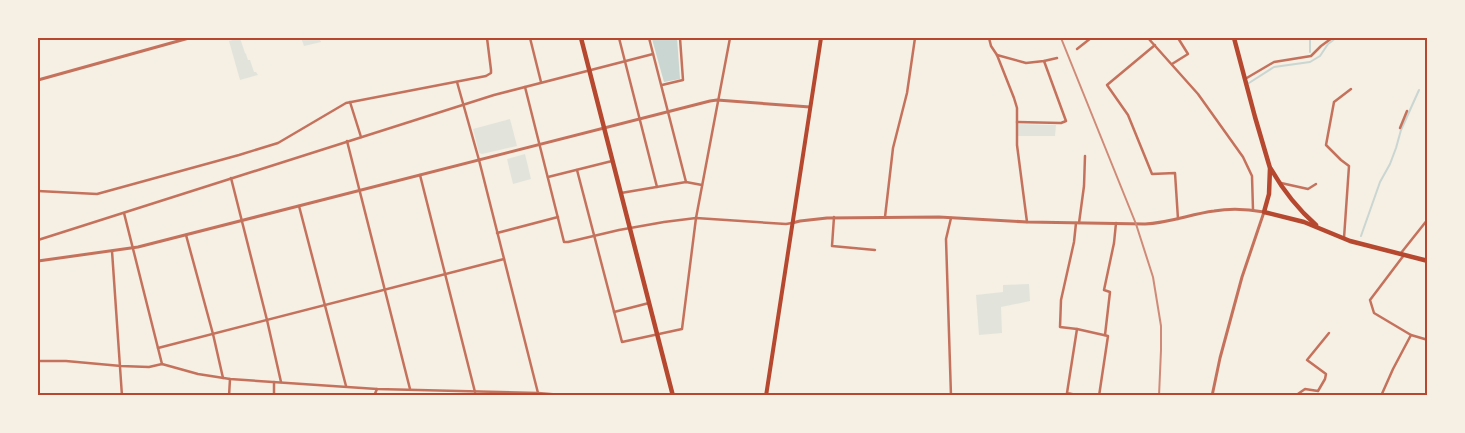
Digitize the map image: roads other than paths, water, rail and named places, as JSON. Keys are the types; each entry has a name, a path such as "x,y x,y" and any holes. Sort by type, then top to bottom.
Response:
{"main road":[{"path":"581,38 673,396"},
{"path":"766,396 821,38"},
{"path":"1234,38 1270,168 1279,183 1299,208 1319,227"},
{"path":"1270,168 1269,194 1264,212 1296,219 1344,239 1428,260"}],"street":[{"path":"38,80 189,38"},
{"path":"38,191 97,194 239,155 278,142 350,102 486,76 490,73 487,38"},
{"path":"530,38 541,82"},
{"path":"619,38 657,187"},
{"path":"649,38 686,182"},
{"path":"662,86 682,80 680,38"},
{"path":"577,170 622,342 682,329 696,218 730,38"},
{"path":"885,217 892,148 907,93 915,38"},
{"path":"989,38 1014,98 1019,171 1027,222"},
{"path":"1077,49 1091,38"},
{"path":"1148,38 1198,94 1243,157 1252,176 1253,210"},
{"path":"1172,64 1188,54 1178,38"},
{"path":"1245,79 1274,62 1311,56 1332,38"},
{"path":"1155,45 1107,85 1128,115 1152,174 1175,173 1178,218"},
{"path":"38,240 464,104 541,82 653,54"},
{"path":"997,55 1026,63 1057,58"},
{"path":"1017,122 1061,123 1066,121 1044,61"},
{"path":"457,82 538,393"},
{"path":"525,87 564,242 642,225 696,218 786,224 800,220 885,217 1151,224 1215,210 1253,210 1264,212 1242,277 1220,358 1212,396"},
{"path":"1344,239 1349,166 1326,145 1334,102 1351,89"},
{"path":"38,261 132,248 717,100 810,106"},
{"path":"350,102 361,137"},
{"path":"1400,128 1407,111"},
{"path":"347,141 410,389"},
{"path":"1085,156 1084,186 1061,300 1060,326 1105,335"},
{"path":"548,177 613,161"},
{"path":"420,175 475,392"},
{"path":"231,178 281,382"},
{"path":"621,193 686,182 702,185"},
{"path":"1279,183 1308,189 1316,184"},
{"path":"299,206 346,386"},
{"path":"124,212 162,364"},
{"path":"497,233 558,217"},
{"path":"834,218 832,246 874,250"},
{"path":"951,218 946,238 952,396"},
{"path":"1428,219 1370,300 1374,313 1411,335 1428,340"},
{"path":"1099,396 1108,336 1105,335 1110,292 1104,290 1114,243 1116,223"},
{"path":"186,235 223,378"},
{"path":"112,252 122,396"},
{"path":"158,348 504,259"},
{"path":"614,312 650,303"},
{"path":"1077,329 1067,393 1081,396"},
{"path":"1295,396 1305,389 1318,391 1326,374 1307,360 1329,333"},
{"path":"1381,396 1411,335"},
{"path":"38,361 66,361 120,366 162,364 198,374 230,379 377,389 475,392 479,394 538,393 574,396"},
{"path":"229,396 230,379"},
{"path":"274,382 274,396"},
{"path":"374,396 377,389"}],"waterway":[{"path":"1310,38 1310,52"},
{"path":"1249,83 1274,67 1310,62 1320,56 1328,44 1336,38"},
{"path":"1361,236 1380,182 1390,164 1401,130 1419,90"}],"railway":[{"path":"1061,38 1136,224 1153,277 1161,326 1159,396"}]}
